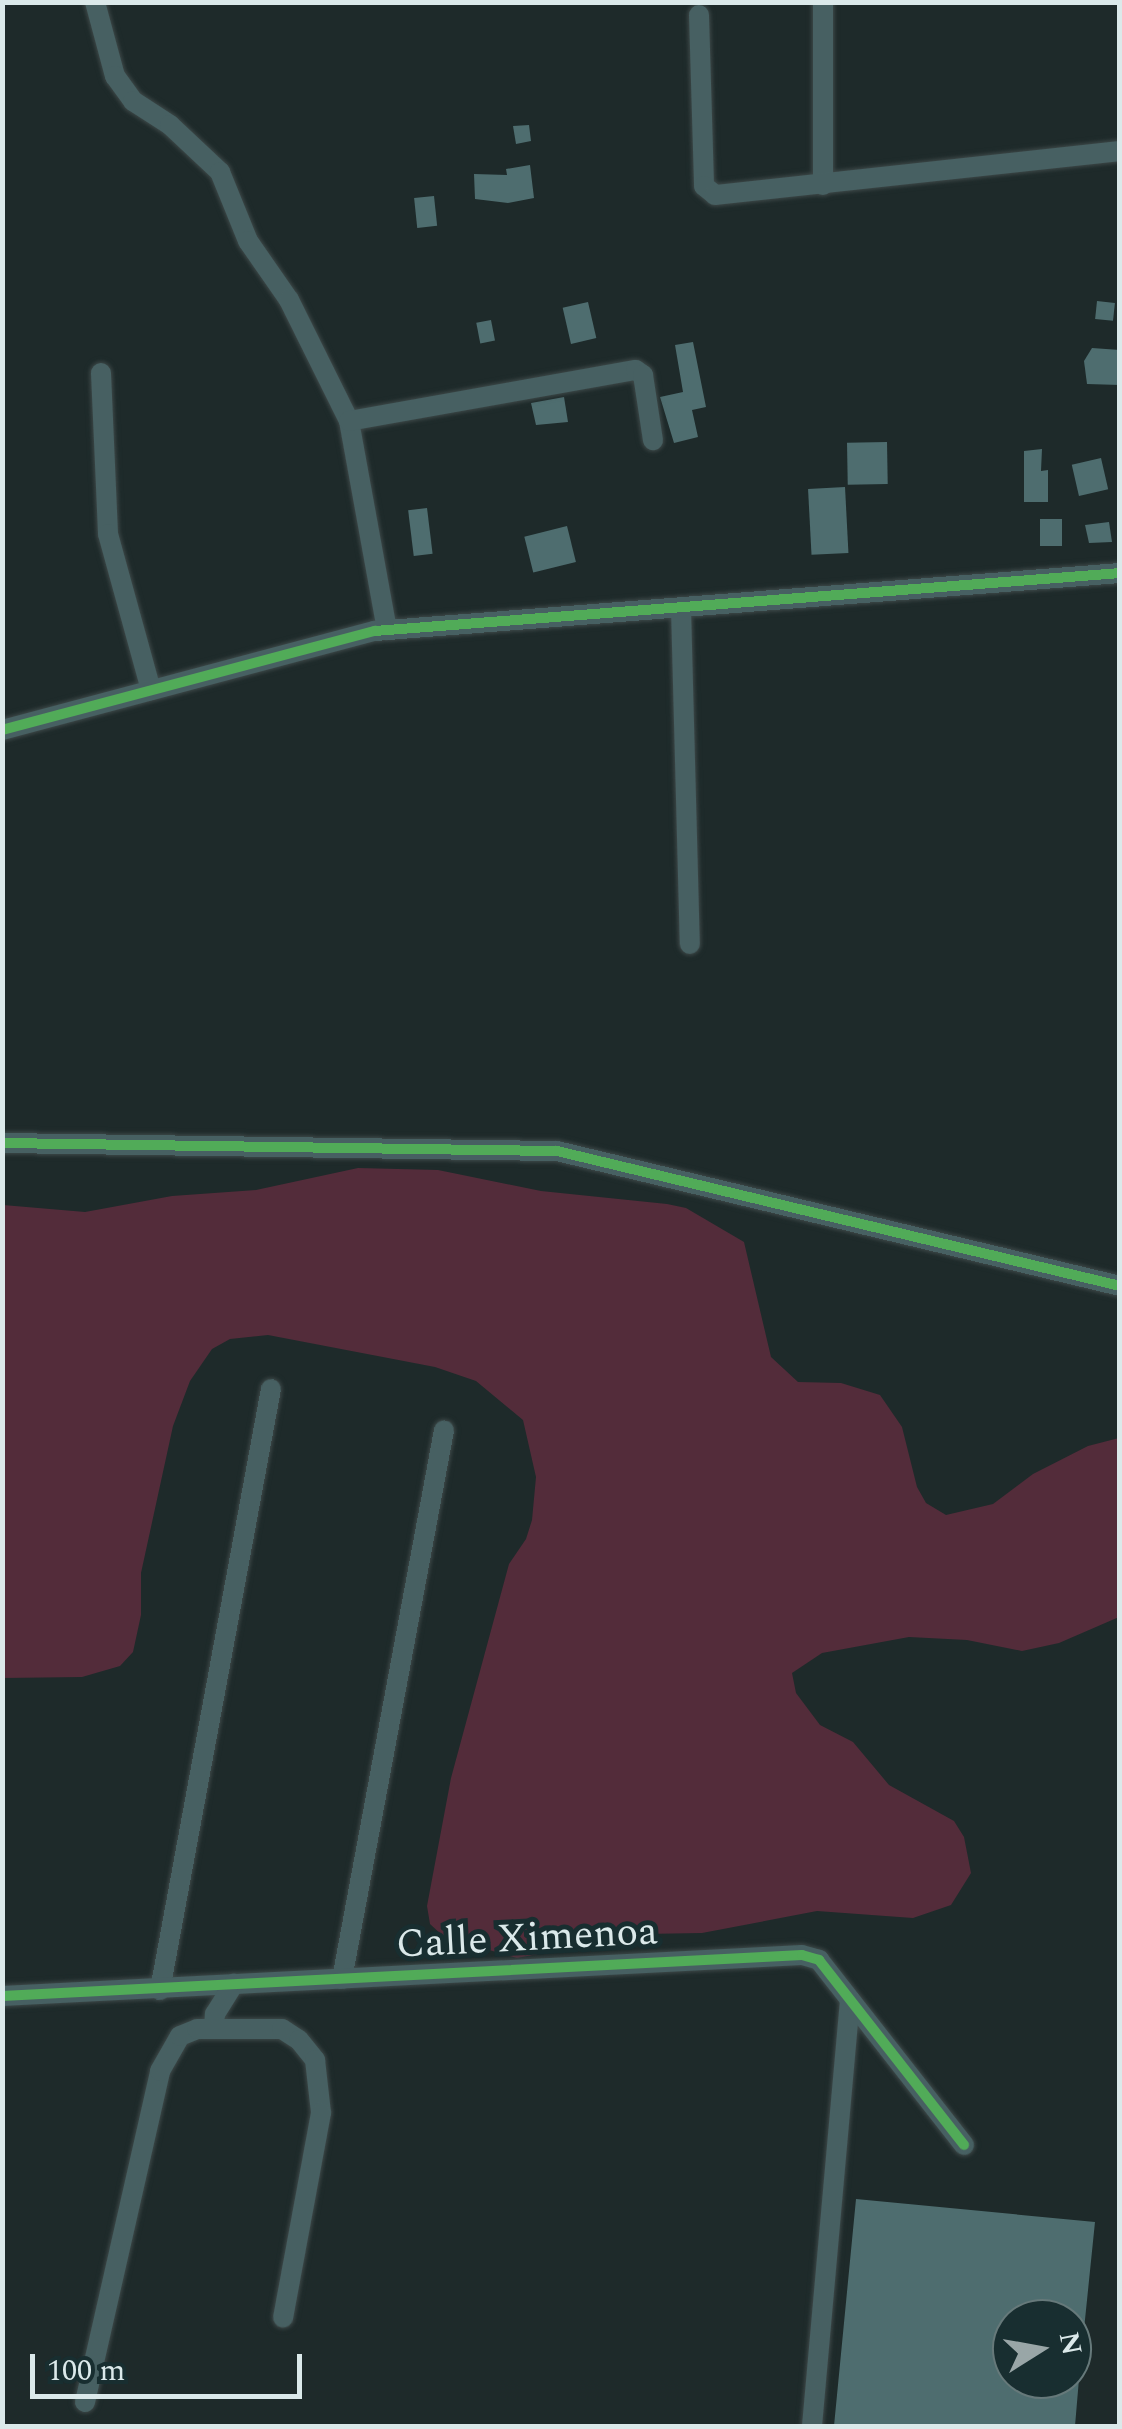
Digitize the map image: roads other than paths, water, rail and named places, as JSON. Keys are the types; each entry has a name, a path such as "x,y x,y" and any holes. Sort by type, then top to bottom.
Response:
{"street":[{"path":"95,2 116,76 133,101 170,125 220,172 248,241 289,300 348,421 387,630"},
{"path":"823,2 824,185"},
{"path":"699,14 704,186 714,195 1120,151"},
{"path":"348,421 636,370 643,375 653,440"},
{"path":"101,373 108,534 152,690"},
{"path":"2,730 387,630 1120,573"},
{"path":"681,608 690,944"},
{"path":"2,1143 557,1151 1120,1286"},
{"path":"160,1990 271,1388"},
{"path":"342,1978 444,1430"},
{"name":"Calle Ximenoa","path":"2,1996 802,1955 819,1960 964,2145"},
{"path":"214,2026 215,2014 234,1984"},
{"path":"812,2426 850,2001"},
{"path":"85,2402 160,2071 180,2036 214,2026 282,2029 299,2040 315,2060 321,2113 282,2318"}]}
